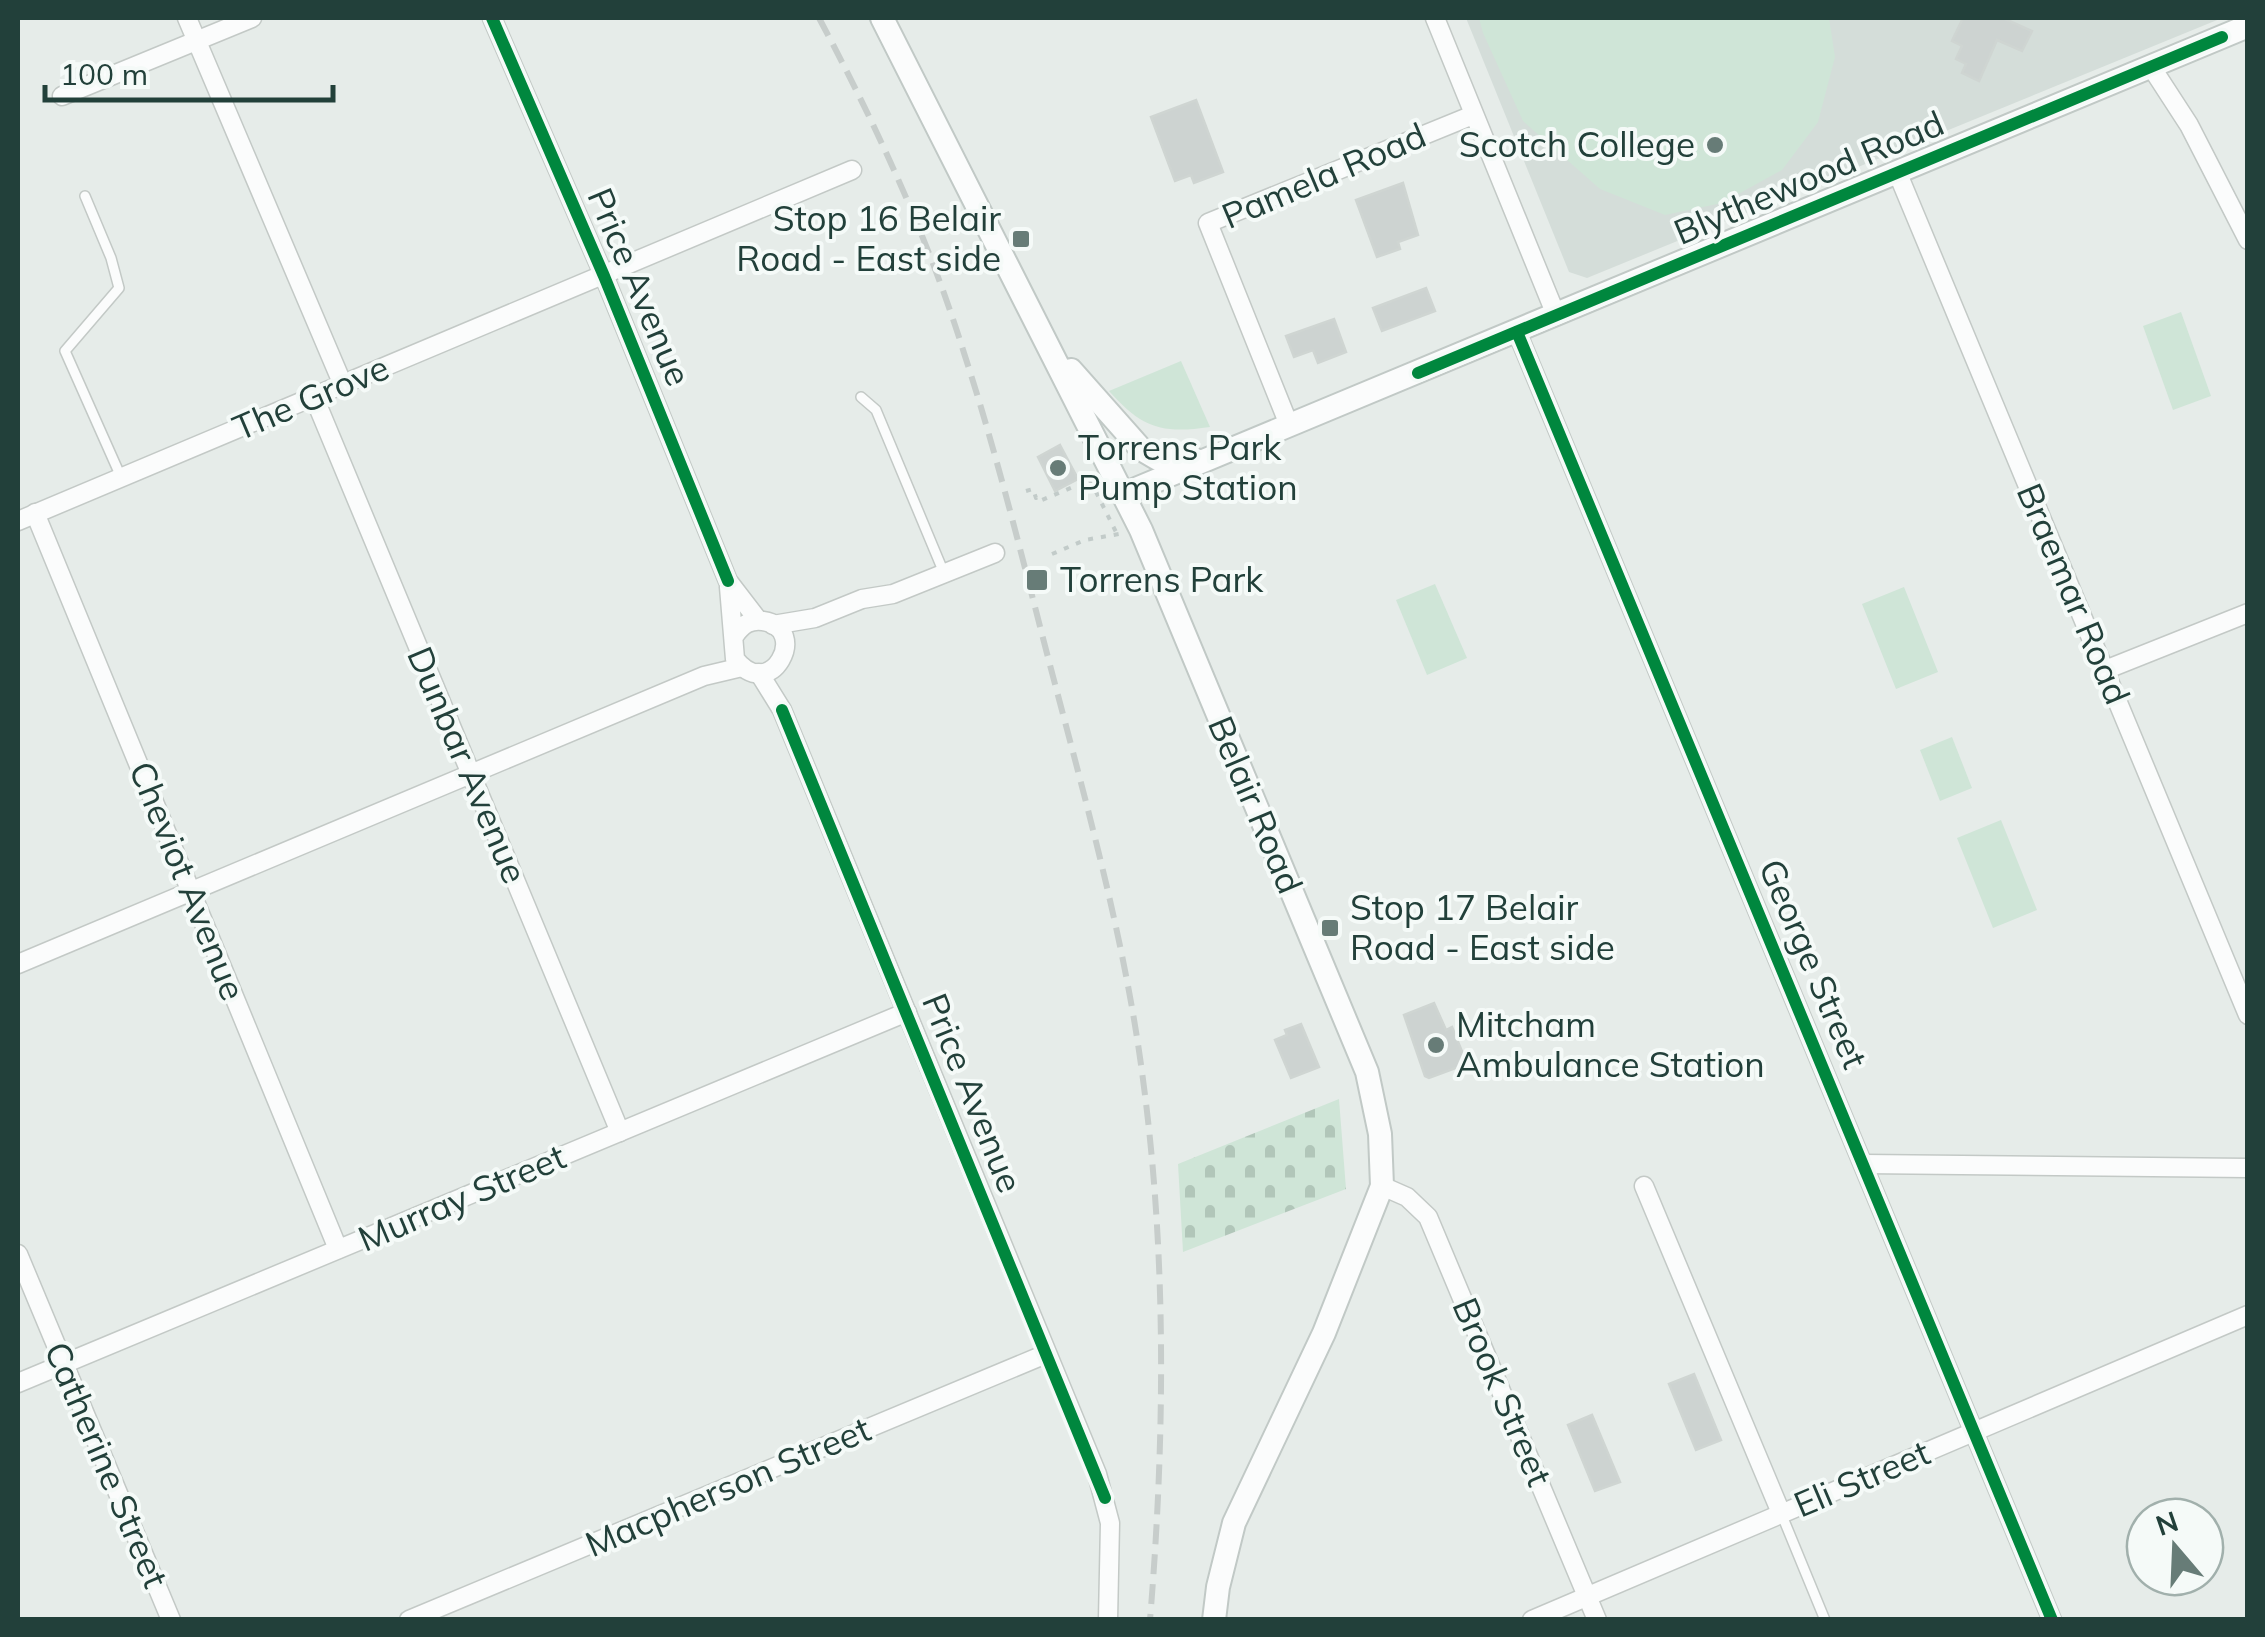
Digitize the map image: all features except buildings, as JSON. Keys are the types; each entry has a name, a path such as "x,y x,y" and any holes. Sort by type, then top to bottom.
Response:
{"main road":[{"name":"Belair Road","path":"882,18 1141,530 1377,1106 1382,1186 1324,1333 1234,1524 1214,1620"},
{"name":"Blythewood Road","path":"1124,494 2248,26"},
{"path":"1052,349 1141,449 1158,459 1186,462 1216,458"}],"street":[{"path":"188,18 343,385"},
{"path":"62,96 252,18"},
{"name":"Price Avenue","path":"492,18 604,276 728,582 749,659 782,710 1105,1498 1110,1523 1108,1620"},
{"path":"1435,18 1556,315"},
{"path":"2152,68 2189,125 2248,240"},
{"name":"Pamela Road","path":"1289,425 1208,223 1473,115"},
{"name":"The Grove","path":"26,517 852,170"},
{"name":"Braemar Road","path":"1898,174 2248,1015"},
{"name":"George Street","path":"1517,332 2052,1620"},
{"name":"Dunbar Avenue","path":"314,397 620,1132"},
{"name":"Cheviot Avenue","path":"26,517 190,890 338,1249"},
{"path":"749,659 747,623 816,618 862,599 892,594 995,553"},
{"name":"Price Avenue","path":"728,582 782,635 785,648"},
{"path":"2105,670 2248,613"},
{"path":"18,964 470,772 704,676 785,648 816,618"},
{"name":"Murray Street","path":"18,1383 906,1012"},
{"path":"1864,1164 2248,1168"},
{"name":"Brook Street","path":"1382,1186 1406,1197 1428,1217 1597,1620"},
{"path":"1644,1186 1781,1514"},
{"name":"Catherine Street","path":"18,1254 171,1620"},
{"name":"Eli Street","path":"1532,1620 2248,1315"},
{"name":"Macpherson Street","path":"409,1620 1046,1354"}],"lane":[{"path":"84,196 111,258 119,288 66,351 121,478"},
{"path":"861,397 876,410 944,574"},
{"path":"1781,1514 1825,1620"}],"path":[{"path":"1026,491 1033,489 1036,498 1040,496 1042,500 1090,480 1116,534"},
{"path":"1052,554 1086,540 1141,530"}],"shaded area":[{"name":"Scotch College","path":"1466,18 2222,18 1587,278 1569,272"}],"green space":[{"path":"1479,18 1829,18 1835,57 1818,122 1782,170 1722,203 1665,215 1600,189 1523,121"},
{"path":"2181,312 2211,396 2173,410 2143,326"},
{"path":"1181,361 1210,427 1178,430 1154,426 1132,413 1109,391"},
{"path":"1435,584 1467,658 1427,675 1396,600"},
{"path":"1904,587 1938,672 1896,689 1862,604"},
{"path":"1952,737 1972,788 1940,801 1920,750"},
{"path":"2001,820 2037,910 1993,928 1957,838"},
{"path":"1339,1099 1346,1189 1183,1252 1178,1164"}],"railway":[{"path":"819,18 899,182 964,353 1016,533 1124,964 1150,1140 1159,1277 1161,1414 1150,1620"}],"cycle path":[{"path":"492,18 604,276 728,581"},
{"path":"1418,373 2222,37"},
{"path":"1517,332 2052,1620"},
{"path":"782,710 1105,1498"}],"place":[{"name":"Scotch College","path":"1715,145"},
{"name":"Stop 16 Belair Road - East side","path":"1021,239"},
{"name":"Torrens Park Pump Station","path":"1058,468"},
{"name":"Torrens Park","path":"1037,580"},
{"name":"Stop 17 Belair Road - East side","path":"1330,928"},
{"name":"Mitcham Ambulance Station","path":"1436,1045"}]}
